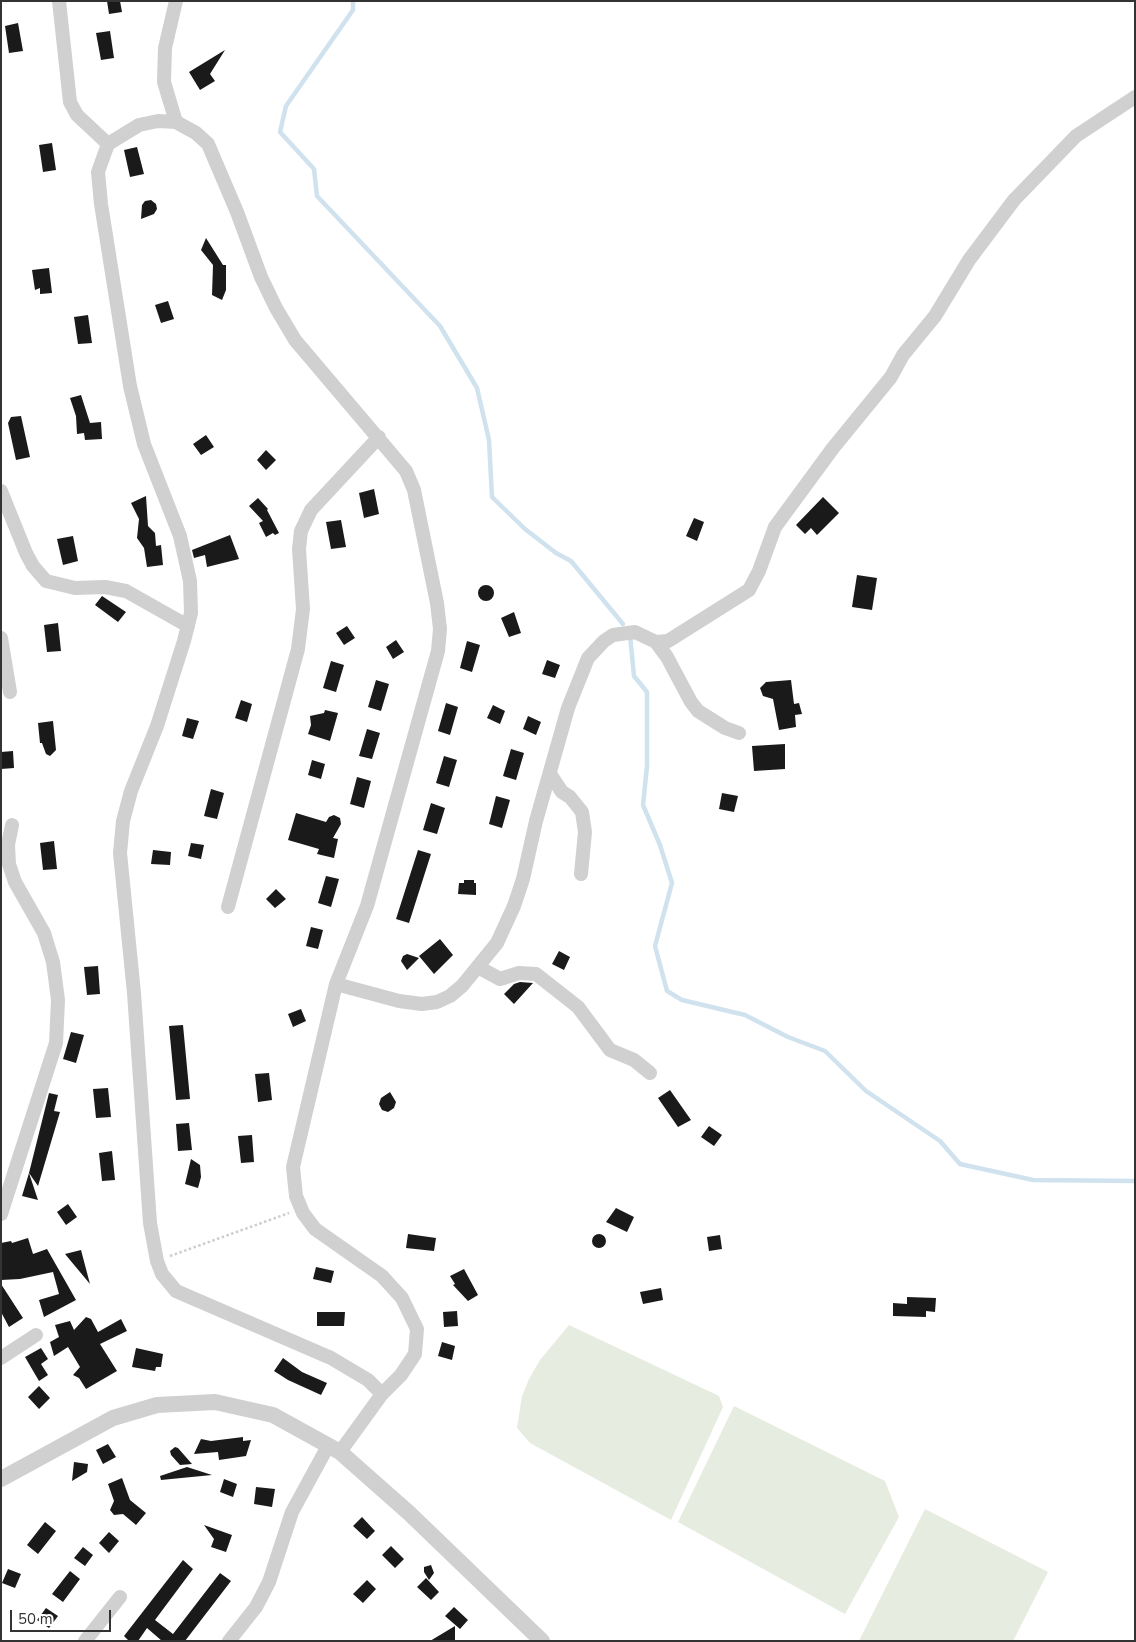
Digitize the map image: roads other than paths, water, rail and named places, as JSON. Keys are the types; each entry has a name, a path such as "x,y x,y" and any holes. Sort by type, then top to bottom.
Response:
{"street":[{"path":"60,1 70,102 77,115 108,144"},
{"path":"176,1 164,48 164,82 176,122"},
{"path":"656,642 668,641 749,590 759,572 775,527 833,448 891,376 903,355 935,316 969,260 1014,200 1076,136 1135,97"},
{"path":"229,1641 256,1607 269,1582 292,1512 334,1449 401,1375 415,1354 418,1342 417,1329 402,1298 382,1276 315,1229 301,1209 296,1196 294,1167 336,984 367,906 438,651 440,629 437,604 414,490 406,471 295,340 276,308 261,277 237,212 208,144 196,133 176,122 139,125 108,144 98,172 100,196 130,386 144,444 180,536 188,565 191,613 157,726 122,821 120,853 134,992 150,1223 157,1261 162,1274 176,1291 331,1358 368,1380 382,1394"},
{"path":"228,907 298,649 303,609 299,549 301,531 310,510 379,437"},
{"path":"1,491 26,553 33,566 46,581 75,588 105,587 126,591 188,626"},
{"path":"336,984 399,1001 422,1004 437,1002 450,996 478,967 497,943 514,906 568,708 588,658 604,641 624,632 635,632 656,642 667,657 691,702 698,711 725,728 739,732"},
{"path":"1,638 10,692"},
{"path":"550,774 562,792 570,797 582,812 585,832 581,874"},
{"path":"1,1214 56,1043 58,1000 53,962 44,933 15,882 9,864 8,844 12,825"},
{"path":"478,967 500,979 519,973 536,974 578,1007 610,1050 634,1060 650,1073"},
{"path":"1,1358 36,1335"},
{"path":"1,1479 113,1418 157,1405 216,1402 243,1406 273,1415 334,1449 409,1513 542,1641"},
{"path":"85,1641 120,1597"}],"waterway":[{"path":"353,1 353,10 286,106 280,132 314,169 317,196 440,326 477,388 489,440 492,497 525,529 556,553 571,561 623,624"},
{"path":"630,635 634,676 647,692 647,766 643,805 660,845 672,883 655,946 667,991 682,1000 745,1015 788,1037 825,1051 866,1091 940,1141 960,1164 1033,1180 1135,1181"}]}
